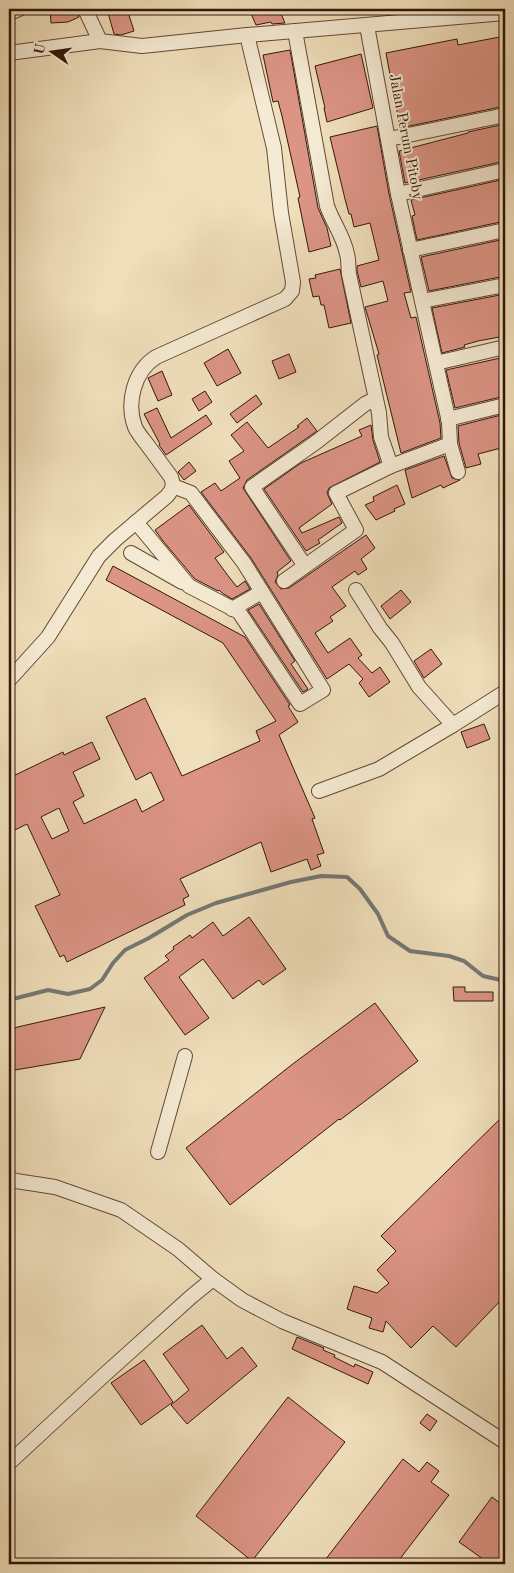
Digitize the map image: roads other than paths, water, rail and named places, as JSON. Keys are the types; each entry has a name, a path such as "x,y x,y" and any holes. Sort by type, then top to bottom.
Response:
{"street":[{"path":"9,13 19,9"},
{"path":"85,9 100,41"},
{"path":"9,53 100,41 142,46 247,35 367,26 426,14 505,13"},
{"name":"Jalan Perum Pitoby","path":"367,26 398,194 448,419 450,444 458,472"},
{"path":"294,31 327,206 331,218 340,232 347,254 349,274 379,413 381,437 391,466"},
{"path":"9,680 48,637 100,556 136,522 168,496 173,486 171,477 135,428 131,411 132,396 142,371 148,362 285,299 292,291 293,282 274,148 247,35"},
{"path":"389,139 505,115"},
{"path":"398,194 505,170"},
{"path":"411,252 505,230"},
{"path":"422,301 505,285"},
{"path":"436,363 505,347"},
{"path":"305,566 252,487 315,443 365,404 375,399"},
{"path":"448,419 505,405"},
{"path":"284,581 356,530 336,493 391,466 450,444"},
{"path":"131,554 239,612 300,704 323,690 244,563 192,493 173,486"},
{"path":"136,522 189,586"},
{"path":"356,590 419,687 453,725"},
{"path":"232,609 262,592"},
{"path":"319,791 379,769 505,692"},
{"path":"158,1152 185,1056"},
{"path":"9,1178 16,1182 55,1187 121,1210 178,1249 213,1279 242,1300 282,1321 382,1362 505,1442"},
{"path":"9,1463 103,1376 213,1279"}],"waterway":[{"path":"9,1000 48,990 68,994 90,989 102,980 113,963 125,950 187,915 216,903 291,882 321,876 347,877 360,889 378,914 388,936 410,951 449,956 464,961 483,976 505,981"}]}
